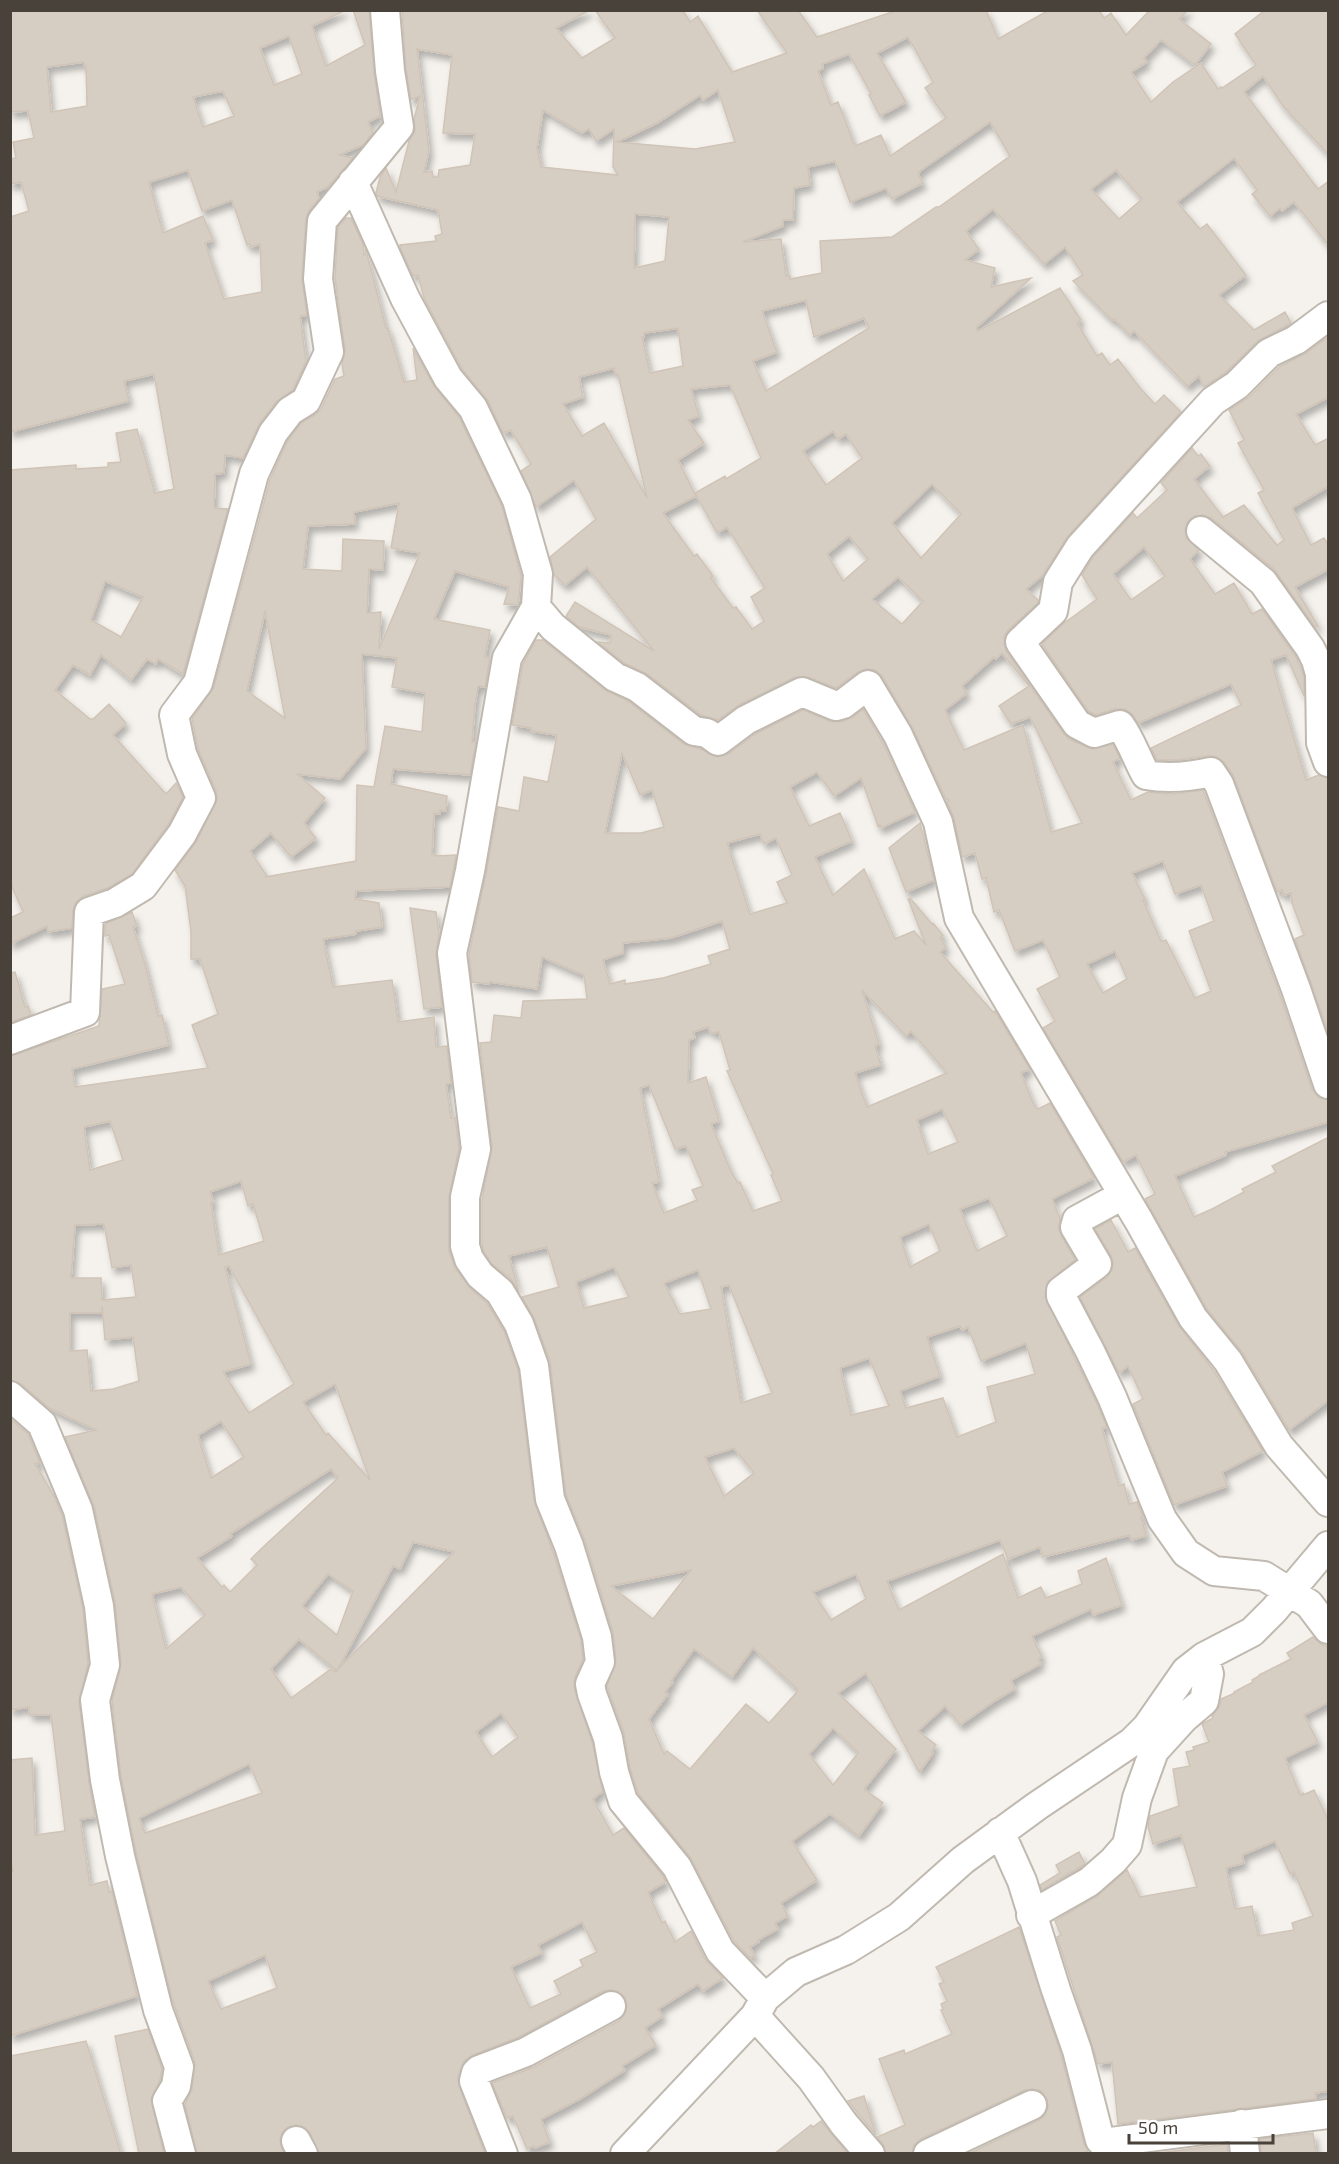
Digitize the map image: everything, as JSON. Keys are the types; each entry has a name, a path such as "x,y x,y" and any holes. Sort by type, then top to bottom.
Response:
{"street":[{"path":"10,1040 85,1012 89,912 115,903 143,886 182,834 201,798 182,754 174,715 198,683 254,474 273,433 290,411 306,401 329,352 318,279 322,220 399,128 390,71 385,10"},
{"path":"353,182 405,298 448,378 473,408 517,500 538,574 536,607 507,658 470,871 452,953 476,1149 465,1197 465,1246 469,1259 480,1275 500,1292 519,1324 534,1366 550,1500 568,1546 597,1637 600,1662 590,1684 608,1738 614,1772 623,1801 677,1867 720,1951 867,2153"},
{"path":"1329,316 1296,339 1269,353 1237,384 1213,401 1080,547 1058,582 1053,611 1020,642 1077,724 1094,733 1120,725 1128,736 1146,775 1161,778 1193,777 1211,772 1220,784 1329,1084"},
{"path":"1201,531 1263,582 1310,648 1320,674 1322,743 1329,762"},
{"path":"536,607 553,627 615,677 637,687 694,731 707,733 718,741 746,720 802,693 836,706 843,704 868,685 898,735 938,822 959,918 1193,1318 1228,1361 1279,1446 1329,1502"},
{"path":"1123,1195 1077,1220 1075,1227 1097,1264 1061,1292 1062,1301 1112,1397 1162,1520 1186,1553 1214,1571 1264,1576 1309,1604 1326,1623"},
{"path":"10,1396 42,1424 78,1510 99,1606 105,1665 95,1700 105,1780 120,1856 158,2010 179,2067 176,2086 167,2101 181,2154"},
{"path":"625,2154 760,2007 796,1972 846,1950 899,1917 963,1860 1000,1832 1132,1742 1147,1727 1186,1671 1204,1657 1252,1632 1329,1546"},
{"path":"1031,1915 1089,1882 1127,1845 1137,1798 1154,1751 1184,1718 1204,1701 1209,1674 1204,1657"},
{"path":"1000,1832 1022,1881 1031,1915 1077,2050 1100,2140 1107,2143 1329,2114"},
{"path":"503,2154 474,2081 476,2073 526,2052 611,2006"},
{"path":"928,2154 1032,2105"},
{"path":"1242,2124 1245,2154"}],"building":[{"path":"10,10 346,10 312,26 326,66 365,45 353,10 369,10 380,116 368,122 373,133 363,145 339,155 353,158 328,187 317,192 319,199 309,211 306,219 302,278 307,315 300,316 306,361 293,390 277,401 260,423 243,458 225,455 224,473 215,474 214,508 228,509 183,674 158,659 156,664 147,659 131,680 101,655 90,675 73,665 55,690 90,719 93,719 109,704 126,723 113,735 166,794 176,783 183,797 168,825 132,874 76,902 72,928 48,932 47,926 10,944 10,918 23,912 10,882 10,470 76,465 76,469 108,467 108,463 121,462 116,433 137,429 155,493 174,489 154,374 124,381 129,401 10,432 10,217 29,211 21,182 10,184 10,159 16,158 13,142 34,138 28,111 10,112","holes":["289,36 302,74 274,85 260,48","84,62 87,106 51,112 47,67","223,91 234,116 203,127 193,97","188,170 202,211 232,200 247,245 250,244 251,247 260,244 262,292 224,299 205,243 213,240 203,216 163,233 149,182","105,581 143,597 121,637 91,620"]},
{"path":"402,10 590,10 556,28 582,58 615,38 595,10 683,10 690,22 698,16 732,72 787,53 757,10 798,10 817,37 898,10 986,10 998,39 1049,10 1099,10 1104,18 1111,13 1126,35 1150,10 1188,10 1179,19 1211,44 1195,65 1161,40 1144,58 1147,62 1131,72 1151,102 1173,82 1201,63 1218,89 1256,65 1235,34 1265,10 1329,10 1329,155 1283,106 1263,76 1244,92 1318,189 1329,181 1329,246 1294,202 1282,211 1280,208 1270,216 1252,194 1257,190 1234,158 1177,202 1200,229 1207,224 1246,275 1219,295 1254,330 1285,312 1291,323 1258,341 1226,372 1204,387 1199,376 1187,386 1134,331 1130,335 1073,281 1083,275 1065,247 1044,264 993,209 966,231 979,249 965,260 995,268 991,287 1031,278 976,328 978,331 1060,288 1081,320 1077,323 1097,356 1102,353 1110,365 1118,359 1155,404 1164,395 1181,412 1068,536 1043,575 1026,589 1038,600 1038,603 1008,630 1004,644 1006,651 1069,739 1092,749 1113,744 1120,758 1113,762 1131,800 1148,792 1171,794 1203,790 1280,995 1312,1089 1318,1097 1329,1100 1329,1122 1225,1152 1226,1155 1175,1176 1194,1217 1244,1192 1242,1189 1276,1172 1272,1166 1329,1137 1329,1400 1289,1430 1242,1352 1207,1309 1145,1199 1155,1194 1136,1155 1123,1162 1043,1028 1055,1021 1037,989 1060,977 1043,940 1015,951 999,910 994,912 986,878 982,879 975,853 962,857 954,818 947,802 949,800 946,799 912,727 882,676 875,670 866,669 836,688 808,677 795,677 739,705 718,720 701,715 647,674 624,663 598,642 610,643 611,635 579,627 566,616 575,602 654,651 587,567 565,585 554,575 550,557 596,519 574,480 536,507 521,471 531,464 511,430 503,433 488,401 462,369 424,298 418,275 413,276 400,247 400,245 436,241 435,236 442,234 438,210 377,196 380,177 386,168 396,192 409,141 415,131 414,119 420,96 411,100 406,69","holes":["908,37 933,82 925,88 946,118 890,156 881,135 855,146 838,102 831,105 818,71 823,68 822,64 849,54 880,116 906,102 877,53","417,49 452,55 443,133 475,134 470,165 439,170 438,177 433,177 432,171 424,172 429,151","718,90 735,142 695,149 617,142 657,123 700,95 703,100","543,110 582,133 589,129 596,141 614,129 613,167 618,175 541,167 537,148","990,122 1010,156 939,207 892,237 820,241 822,273 790,279 790,276 786,276 781,239 743,242 783,226 783,220 793,220 794,188 810,185 808,167 835,161 850,202 886,188 892,199 923,183 918,174 920,171","1116,170 1142,199 1119,219 1091,189","635,214 669,217 665,261 634,268","806,300 814,337 864,318 869,328 766,391 753,361 777,352 762,311","678,328 683,366 650,373 642,337 644,333","614,368 615,374 618,374 647,498 604,423 582,436 563,404 583,397 579,377","730,385 761,458 726,479 725,476 695,493 717,533 727,527 765,588 751,597 764,621 752,629 736,607 733,608 697,554 694,556 663,513 696,496 678,460 704,443 688,420 699,416 691,389","833,431 838,439 846,434 862,458 826,485 803,451","932,484 961,514 921,558 892,523","849,536 868,559 843,581 827,554","898,577 923,601 902,624 872,599","1002,653 1029,686 999,706 1011,724 1030,717 1082,823 1051,832 1023,725 964,750 945,710 967,693 962,686 994,657 996,659","1163,861 1175,894 1201,885 1214,921 1189,931 1211,991 1195,998 1166,940 1161,941 1132,873","1115,951 1127,979 1103,993 1087,964"]},
{"path":"346,218 351,218 363,244 364,255 367,254 386,328 388,328 404,382 417,380 413,348 434,386 459,417 502,506 521,576 518,605 504,604 509,587 455,571 434,619 490,630 485,657 490,657 485,687 478,686 475,704 472,742 476,742 470,775 393,769 391,784 447,796 446,811 440,810 440,814 434,813 432,854 435,856 456,855 450,887 356,891 355,899 379,903 382,927 323,939 333,987 392,980 398,1022 434,1017 436,1047 447,1046 451,1083 446,1084 451,1118 455,1117 459,1148 449,1197 449,1251 455,1268 469,1287 487,1303 504,1331 518,1370 534,1501 581,1640 583,1659 575,1677 574,1687 592,1742 603,1791 593,1799 613,1835 624,1828 663,1876 666,1882 648,1892 662,1923 665,1921 675,1942 691,1931 705,1959 723,1978 703,1991 698,1984 658,2009 663,2016 645,2028 656,2045 622,2066 625,2070 580,2099 541,2119 550,2142 535,2148 534,2146 527,2149 513,2116 507,2118 492,2083 534,2067 619,2021 625,2014 627,2006 625,1998 619,1992 603,1991 519,2037 473,2055 464,2061 458,2077 459,2086 485,2154 319,2154 310,2133 304,2127 296,2125 288,2127 282,2133 280,2141 284,2154 197,2154 185,2104 192,2089 195,2062 172,1999 136,1852 121,1777 112,1701 121,1664 115,1602 94,1506 65,1437 96,1430 49,1408 21,1384 10,1380 10,1056 99,1026 102,989 125,984 109,935 105,936 105,924 132,912 137,926 133,927 158,1016 162,1015 169,1045 72,1069 75,1087 208,1068 192,1025 218,1014 200,959 191,959 191,932 185,886 175,870 196,842 217,799 216,791 198,749 192,719 214,687 270,480 287,442 301,423 321,409 335,379 344,376 342,364 345,350 335,278 338,227","holes":["399,503 391,548 420,553 379,649 381,612 367,613 369,569 383,570 384,541 343,539 342,571 303,569 308,526 355,524 354,512","265,611 285,718 247,691","362,654 397,658 392,687 425,693 422,732 385,726 374,787 357,785 356,861 265,877 267,876 250,851 271,833 291,857 316,838 304,823 325,798 297,774 340,779 366,748","110,1121 123,1160 90,1170 84,1127","241,1181 248,1206 253,1204 264,1241 219,1255 211,1203 214,1202 210,1192","104,1224 112,1268 131,1265 136,1297 102,1300 101,1278 71,1278 75,1225","229,1266 294,1384 249,1413 223,1372 251,1364 225,1267","102,1306 105,1340 133,1337 139,1381 113,1389 91,1391 87,1350 70,1351 70,1313 102,1313","335,1384 370,1480 328,1433 326,1435 303,1402","221,1421 244,1457 211,1478 198,1435","331,1469 338,1478 251,1559 257,1565 230,1592 224,1585 222,1587 197,1558","413,1542 454,1552 338,1669 393,1566 400,1569","328,1574 353,1591 337,1635 302,1606","181,1587 205,1615 166,1649 152,1594","299,1639 335,1672 331,1669 291,1698 271,1669","501,1713 518,1737 492,1757 476,1732","249,1764 262,1793 145,1833 139,1818","582,1922 597,1952 580,1960 583,1966 554,1981 561,1994 530,2008 511,1967 542,1953 538,1945","265,1955 277,1988 221,2009 208,1981"]},
{"path":"1329,336 1329,397 1296,414 1315,445 1329,438 1329,486 1292,508 1311,545 1324,538 1329,546 1329,569 1295,587 1318,626 1315,627 1274,569 1211,518 1203,515 1195,516 1188,521 1185,529 1186,537 1199,550 1190,559 1215,594 1234,583 1252,614 1262,609 1296,657 1304,676 1304,696 1286,655 1271,660 1306,780 1319,775 1329,778 1329,1034 1295,939 1304,935 1292,903 1291,893 1284,895 1282,890 1277,892 1233,775 1225,763 1217,757 1157,760 1151,748 1241,705 1231,684 1138,723 1125,709 1115,709 1096,715 1088,711 1042,644 1063,624 1097,599 1082,575 1093,557 1133,513 1137,518 1167,490 1161,483 1192,448 1198,456 1201,454 1210,466 1194,479 1223,517 1244,505 1277,545 1284,540 1258,493 1264,490 1238,443 1244,440 1229,410 1249,397 1279,367 1306,353","holes":["1144,547 1165,576 1131,600 1113,574"]},
{"path":"536,640 543,640 605,690 628,701 684,744 717,757 728,754 755,734 803,710 830,721 840,722 853,717 863,709 883,743 915,812 881,828 880,825 878,826 861,778 834,796 817,772 790,787 809,826 840,813 852,841 815,857 833,895 864,869 895,939 914,931 926,945 908,899 910,898 943,935 940,938 946,947 940,952 993,1012 995,1011 1030,1069 1021,1073 1034,1105 1038,1109 1050,1103 1094,1178 1052,1199 1060,1218 1061,1235 1075,1260 1047,1283 1045,1297 1107,1427 1102,1428 1119,1486 1124,1484 1129,1504 1137,1502 1143,1517 1141,1517 1146,1536 1131,1540 1130,1535 1043,1557 1040,1547 1008,1559 1000,1540 887,1581 899,1610 1003,1554 1018,1598 1041,1587 1046,1598 1082,1584 1078,1571 1106,1558 1122,1605 1093,1615 1091,1609 1032,1636 1042,1657 1038,1659 1041,1664 1011,1680 1015,1689 960,1725 945,1706 918,1731 936,1745 919,1772 866,1673 838,1693 896,1749 864,1789 883,1803 859,1836 830,1814 792,1841 817,1880 781,1903 788,1916 775,1923 778,1929 750,1947 755,1956 750,1958 734,1941 690,1857 638,1793 630,1768 624,1733 607,1686 616,1661 613,1632 585,1541 566,1495 550,1361 534,1318 522,1297 559,1287 547,1247 509,1256 519,1292 511,1279 492,1264 482,1244 482,1199 492,1147 480,1043 491,1042 494,1015 521,1018 523,1001 587,999 584,975 542,957 537,989 490,982 489,984 472,982 469,954 498,807 519,811 524,777 548,782 557,735 512,725 523,664","holes":["622,753 640,795 652,790 664,827 641,833 605,833","760,834 764,844 776,838 792,875 777,882 787,903 750,914 727,843","722,921 730,949 708,956 711,964 663,978 625,984 625,980 610,984 603,960 623,953 623,943 671,938","862,990 906,1036 911,1031 947,1073 867,1107 855,1073 881,1065 875,1046 879,1044","708,1027 711,1033 719,1032 730,1070 727,1071 773,1174 771,1175 782,1201 753,1211 740,1182 738,1183 731,1171 711,1124 719,1121 706,1077 688,1083 689,1040 695,1038 693,1032","649,1085 675,1149 686,1146 703,1186 692,1190 697,1200 664,1213 652,1183 659,1182 640,1088","942,1109 958,1142 928,1154 917,1120","989,1198 1007,1236 977,1251 960,1209","929,1224 940,1251 910,1267 900,1237","614,1267 629,1297 584,1308 576,1282","698,1270 711,1309 680,1314 664,1283","729,1285 772,1393 741,1403 721,1287","960,1326 962,1330 968,1327 981,1361 1026,1343 1035,1374 987,1387 996,1422 957,1437 943,1398 906,1408 900,1391 940,1376 927,1337","869,1358 889,1406 851,1415 840,1368","734,1448 754,1473 724,1496 705,1457","691,1570 653,1619 611,1586","856,1574 866,1599 831,1620 813,1592","753,1648 797,1689 797,1692 769,1723 746,1704 690,1769 667,1751 664,1754 649,1719 668,1694 665,1692 673,1682 671,1681 694,1649 732,1677","833,1728 858,1753 833,1785 809,1754"]},
{"path":"920,823 934,880 906,892 889,848"},
{"path":"410,908 436,912 439,934 436,955 442,1007 424,1009"},
{"path":"15,972 25,1007 28,1006 31,1015 10,1022 10,973"},
{"path":"1111,1220 1128,1252 1135,1248 1179,1326 1214,1371 1263,1451 1222,1472 1227,1486 1174,1505 1133,1404 1143,1399 1128,1366 1119,1373 1080,1297 1107,1277 1112,1270 1111,1256 1095,1229"},
{"path":"12,1420 28,1434 40,1463 35,1464 54,1496 62,1515 83,1609 88,1664 79,1702 95,1817 80,1819 90,1885 107,1881 109,1892 112,1891 137,1996 10,2036 10,1872 13,1871 10,1856 10,1760 32,1758 35,1835 65,1831 51,1715 30,1715 29,1707 10,1710 10,1421"},
{"path":"1313,1637 1329,1647 1329,1702 1304,1715 1318,1742 1285,1758 1300,1795 1314,1790 1329,1822 1329,2091 1315,2093 1316,2099 1118,2124 1112,2062 1098,2064 1057,1937 1061,1935 1055,1921 1097,1896 1127,1870 1140,1897 1197,1887 1181,1835 1153,1844 1148,1827 1150,1816 1179,1806 1173,1769 1190,1766 1186,1752 1209,1742 1202,1724 1213,1718 1221,1699 1253,1682 1252,1680 1259,1675 1291,1659 1287,1653","holes":["1275,1841 1290,1874 1294,1872 1313,1916 1292,1923 1294,1930 1258,1936 1252,1906 1235,1909 1226,1868 1244,1863 1242,1855"]},
{"path":"1079,1852 1085,1864 1042,1890 1040,1885 1060,1873 1056,1865"},
{"path":"1019,1927 1061,2055 1084,2144 1088,2151 1081,2154 968,2154 1045,2115 1048,2107 1047,2099 1041,2091 1033,2089 1025,2090 921,2139 914,2145 912,2154 886,2154 883,2144 877,2137 905,2125 879,2059 904,2050 905,2054 952,2034 941,2010 943,2009 941,2004 947,2001 939,1984 944,1982 936,1967"},
{"path":"148,2029 162,2069 160,2080 151,2099 164,2154 139,2154 115,2036"},
{"path":"86,2041 121,2154 10,2153 10,2056"},
{"path":"864,2096 876,2135 848,2101"},
{"path":"821,2121 848,2154 774,2154 811,2125 813,2127"},
{"path":"1313,2133 1316,2154 1261,2154 1260,2139"},
{"path":"1227,2144 1228,2154 1151,2154"}]}
